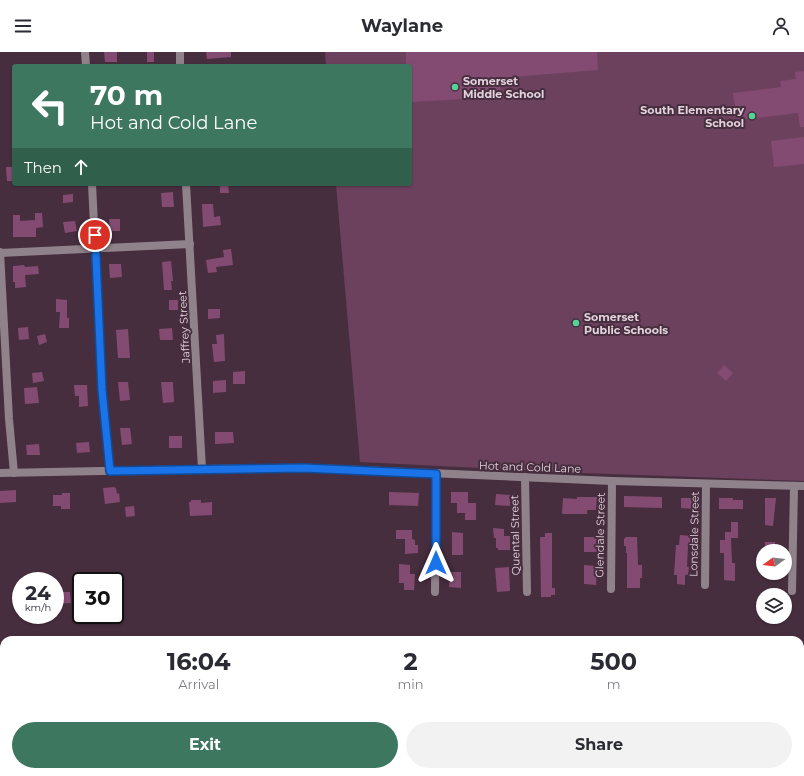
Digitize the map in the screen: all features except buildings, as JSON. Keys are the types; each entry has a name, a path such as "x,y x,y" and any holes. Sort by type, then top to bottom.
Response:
{"street":[{"path":"85,52 86,64"},
{"path":"180,52 180,64"},
{"path":"92,186 102,390 110,471"},
{"name":"Jaffrey Street","path":"186,186 202,469"},
{"path":"14,473 9,419 0,253 190,244"},
{"name":"Hot and Cold Lane","path":"0,473 323,468 525,478 794,487 804,486"},
{"path":"436,474 436,592"},
{"name":"Quental Street","path":"525,478 527,592"},
{"name":"Glendale Street","path":"611,590 612,481"},
{"name":"Lonsdale Street","path":"705,585 706,484"},
{"path":"792,591 794,487"}],"shaded area":[{"name":"Somerset Public Schools","path":"325,52 804,52 804,481 583,473 360,462 336,186 412,186 412,64 326,64"}],"place":[{"name":"Somerset Middle School","path":"455,87"},
{"name":"South Elementary School","path":"752,116"},
{"name":"Somerset Public Schools","path":"576,323"}],"route":[{"path":"95,235 102,390 110,471 304,468 436,474 436,563"}]}
